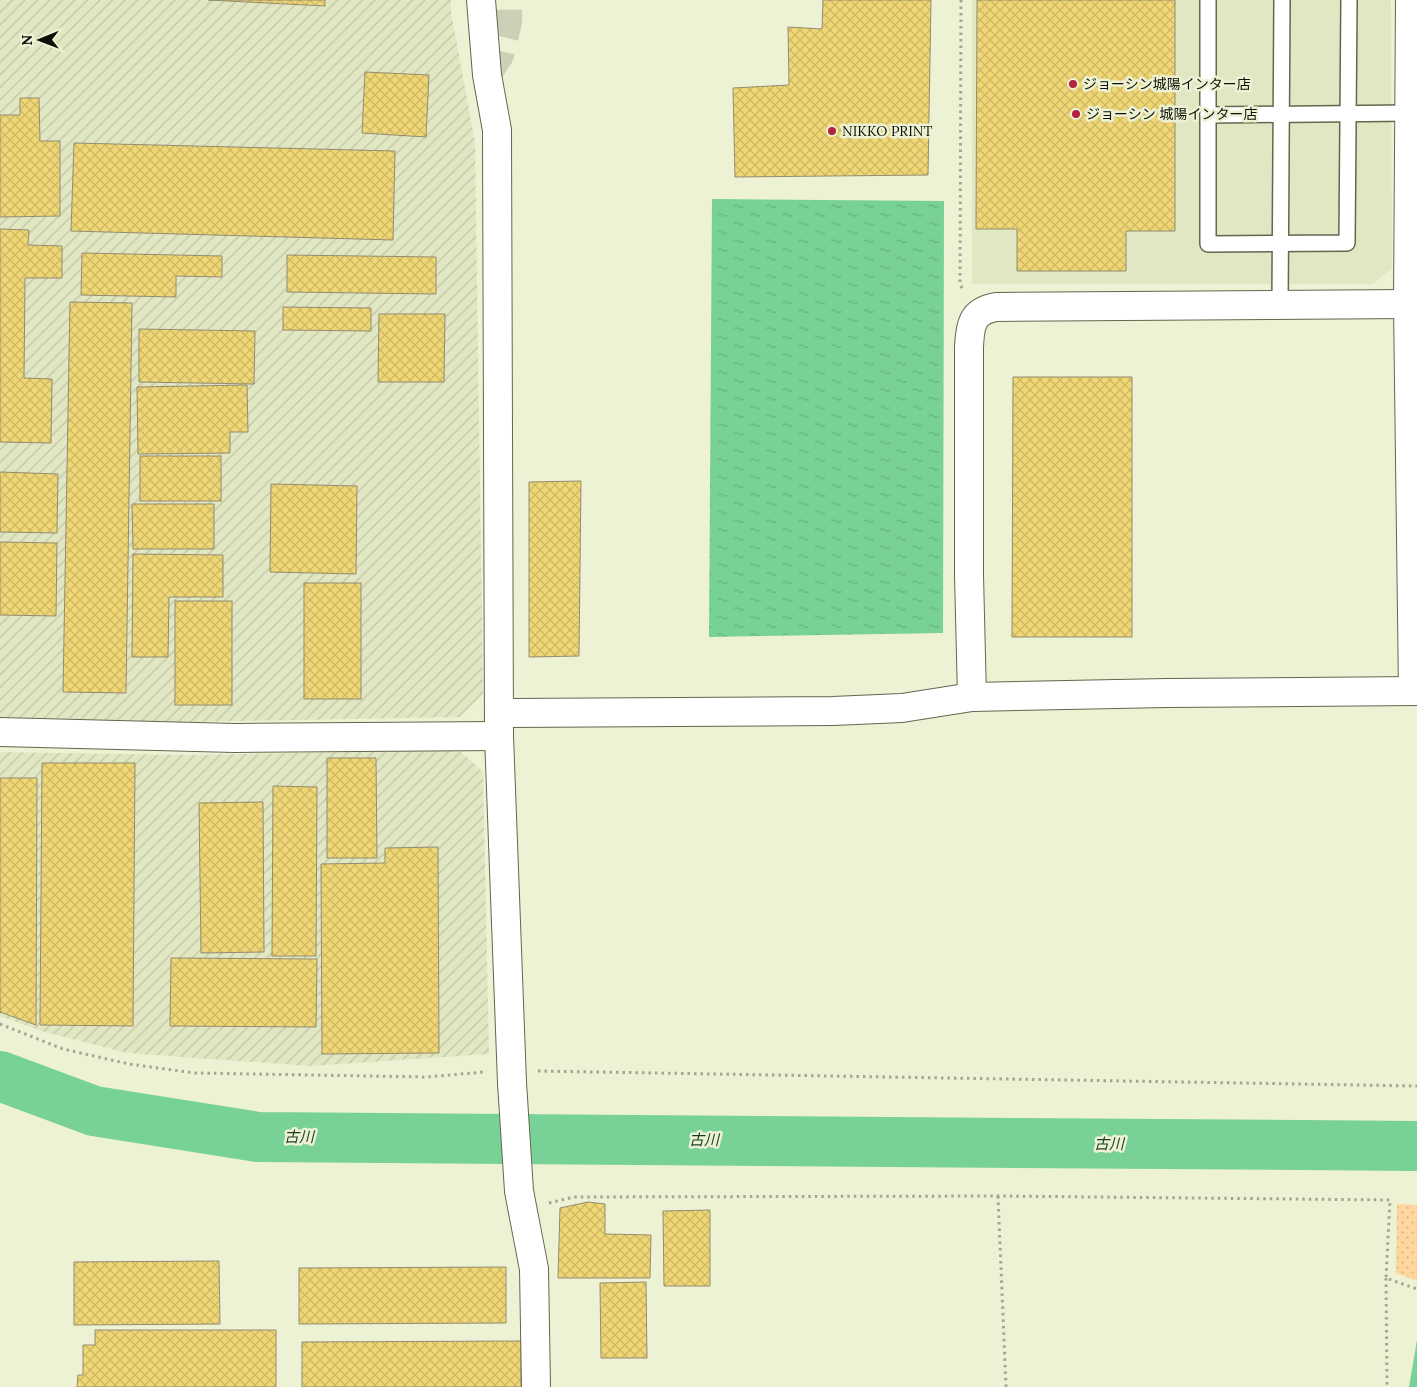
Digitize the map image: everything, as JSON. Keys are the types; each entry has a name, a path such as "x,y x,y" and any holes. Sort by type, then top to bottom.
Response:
{"street":[{"path":"482,0 487,75 497,130 499,724 512,1076 520,1200 534,1269 536,1387"},
{"path":"0,732 235,738 499,724 902,708 972,697 1415,691 1408,304 1410,0"},
{"path":"972,697 969,575 969,347 970,327 980,312 986,308 996,306 1408,304"}],"lane":[{"path":"1208,0 1208,244 1347,243 1349,0"},
{"path":"1280,304 1282,0"},
{"path":"1208,114 1410,113"}],"path":[{"path":"961,0 960,283 974,320"},
{"path":"0,1024 63,1049 129,1064 194,1073 427,1077 512,1076 1417,1086"},
{"path":"520,1200 574,1198 998,1196 1390,1200 1386,1278 1387,1387"},
{"path":"998,1196 1006,1387"},
{"path":"1386,1278 1417,1289"}],"shaded area":[{"path":"0,0 451,0 451,12 475,142 483,694 460,717 183,722 0,717"},
{"path":"972,0 1391,0 1392,268 1373,284 972,284"},
{"path":"459,750 483,772 489,1054 310,1066 127,1053 45,1032 0,1016 0,752 188,755"},
{"path":"1397,1204 1417,1205 1417,1281 1396,1273"}],"water":[{"path":"712,199 944,201 943,633 709,637"},
{"path":"1417,1340 1417,1387 1409,1387"}],"building":[{"path":"208,0 325,0 325,6"},
{"name":"NIKKO PRINT","path":"823,0 931,0 928,175 735,177 733,88 789,85 788,27 822,29"},
{"name":"ジョーシン 城陽インター店","path":"977,0 1175,0 1175,231 1126,231 1126,271 1017,271 1017,229 976,229"},
{"path":"365,72 429,75 426,137 362,133"},
{"path":"20,98 39,98 40,141 60,141 60,216 0,217 0,115 20,115"},
{"path":"74,143 395,151 393,240 71,231"},
{"path":"0,229 29,230 28,245 62,246 62,278 25,278 24,378 52,379 51,443 0,442"},
{"path":"82,253 222,256 222,277 176,276 176,297 81,295"},
{"path":"287,255 436,257 436,294 287,292"},
{"path":"70,302 132,303 126,693 63,692"},
{"path":"283,307 371,308 371,331 283,330"},
{"path":"379,314 445,314 444,382 378,382"},
{"path":"139,329 255,331 254,384 139,382"},
{"path":"1013,377 1132,377 1132,637 1012,637"},
{"path":"247,385 248,432 230,432 230,453 138,454 137,387"},
{"path":"140,456 221,456 221,501 140,501"},
{"path":"0,472 58,474 57,533 0,532"},
{"path":"581,481 579,656 529,657 529,482"},
{"path":"271,484 357,486 356,574 270,572"},
{"path":"132,504 214,504 214,549 133,549"},
{"path":"0,542 57,543 56,616 0,615"},
{"path":"133,554 223,555 223,597 169,597 168,657 132,657"},
{"path":"304,583 361,583 361,699 304,699"},
{"path":"175,601 232,601 232,705 175,705"},
{"path":"327,758 376,758 377,858 327,858"},
{"path":"42,763 135,763 133,1026 40,1025"},
{"path":"0,778 37,778 36,1025 0,1012"},
{"path":"273,786 317,787 316,956 272,956"},
{"path":"263,802 264,952 201,953 199,803"},
{"path":"438,847 439,1053 322,1054 321,864 385,863 385,848"},
{"path":"171,958 317,959 316,1027 170,1026"},
{"path":"588,1202 605,1204 605,1234 651,1235 650,1278 558,1278 560,1208"},
{"path":"710,1210 710,1286 664,1286 663,1211"},
{"path":"219,1261 220,1324 74,1325 74,1262"},
{"path":"506,1267 506,1323 299,1324 299,1268"},
{"path":"646,1282 647,1358 601,1358 600,1283"},
{"path":"95,1330 276,1330 276,1387 77,1387 78,1375 83,1375 83,1345 95,1345"},
{"path":"521,1341 521,1387 302,1387 302,1342"}],"waterway":[{"name":"古川","path":"0,1076 94,1111 258,1137 1417,1146"}],"tunnel":[{"path":"487,75 500,55 508,22 508,0"}],"place":[{"name":"ジョーシン城陽インター店","path":"1073,84"},
{"name":"ジョーシン 城陽インター店","path":"1076,114"},
{"name":"NIKKO PRINT","path":"832,131"}]}
